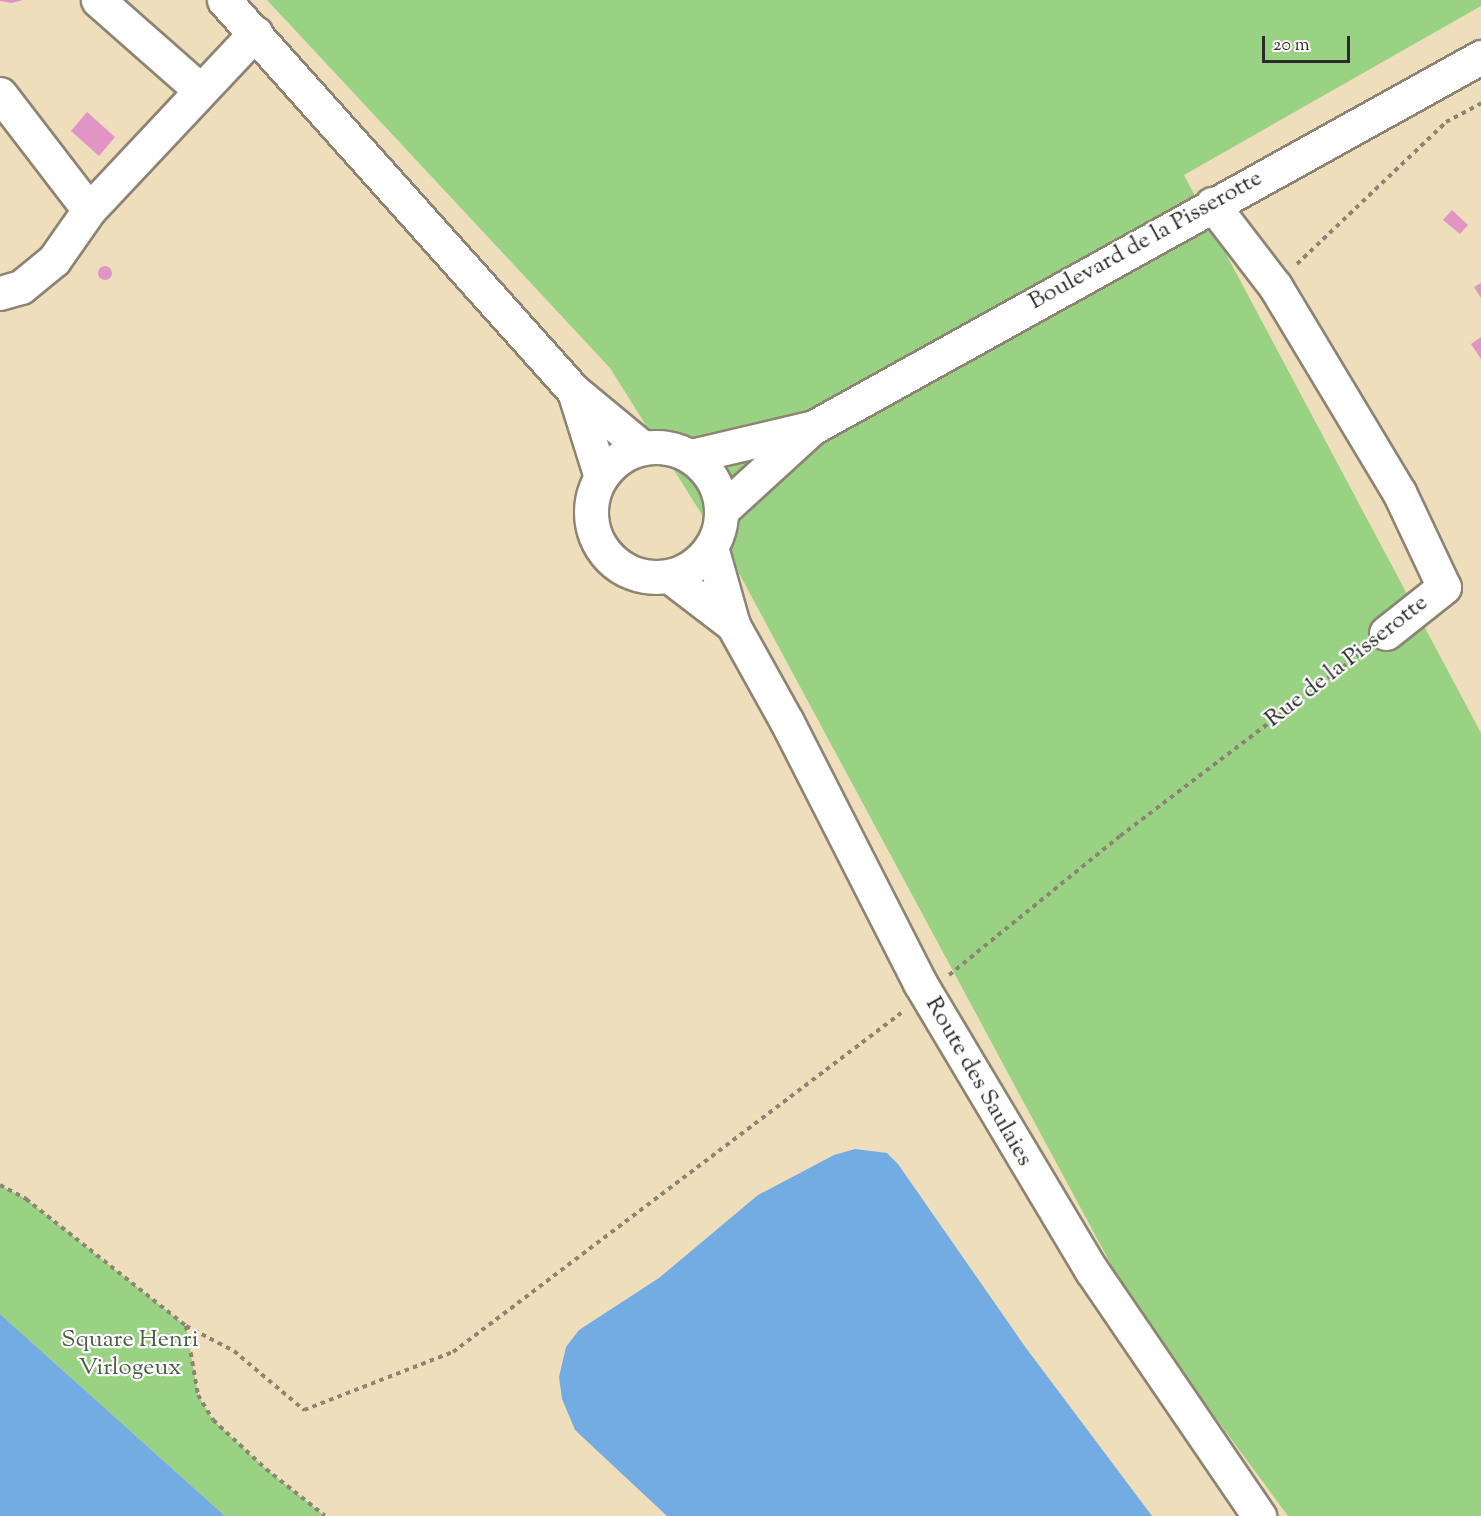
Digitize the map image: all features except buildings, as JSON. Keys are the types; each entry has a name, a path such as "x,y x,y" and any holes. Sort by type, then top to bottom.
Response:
{"street":[{"path":"98,0 200,90"},
{"path":"224,0 574,390 643,448"},
{"path":"0,293 21,287 54,260 88,210 255,33"},
{"name":"Boulevard de la Pisserotte","path":"812,428 1212,204 1481,57"},
{"path":"0,94 88,210"},
{"name":"Rue de la Pisserotte","path":"1212,204 1275,286 1399,492 1444,586 1386,633"},
{"path":"574,390 600,477"},
{"path":"691,456 812,428"},
{"path":"721,511 812,428"},
{"path":"659,446 691,456 707,470 717,489 721,511 711,547 693,565 669,576 648,577 627,570 610,557 597,540 591,519 592,497 600,477 626,453 643,448 659,446"},
{"path":"711,547 733,625"},
{"path":"669,576 733,625"},
{"name":"Route des Saulaies","path":"733,625 927,993 1092,1270 1259,1516"}],"path":[{"path":"1275,286 1446,122 1481,103"},
{"name":"Rue de la Pisserotte","path":"186,1326 234,1351 304,1410 453,1352 927,993 1120,836 1386,633"},
{"path":"0,1185 26,1199 186,1326 198,1395 213,1420 325,1516"}],"green space":[{"path":"267,0 1481,0 1481,6 1184,175 1481,733 1481,1516 1288,1516 1135,1309 741,577 610,368"},
{"name":"Square Henri Virlogeux","path":"0,1185 26,1199 186,1326 198,1395 213,1420 266,1469 325,1516 225,1516 0,1314"}],"water":[{"path":"855,1149 887,1153 898,1164 1026,1348 1152,1516 667,1516 575,1430 562,1399 559,1377 566,1347 579,1330 659,1278 758,1195 834,1155"},
{"path":"0,1314 225,1516 0,1516"}]}
